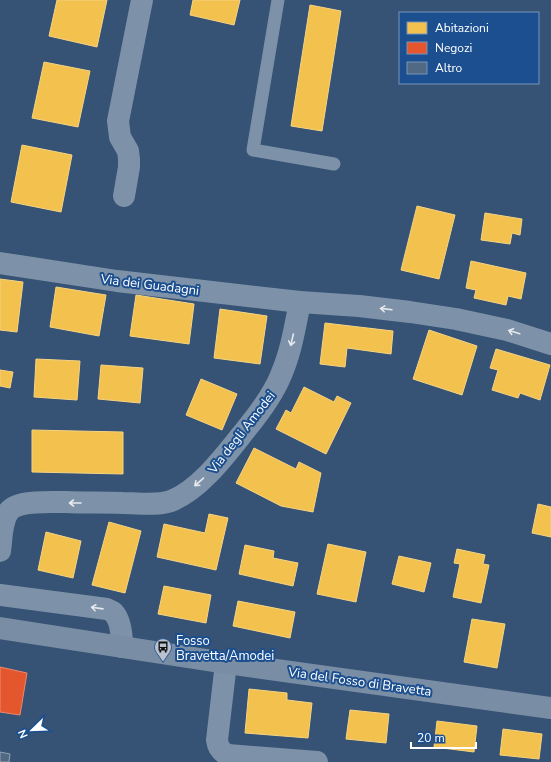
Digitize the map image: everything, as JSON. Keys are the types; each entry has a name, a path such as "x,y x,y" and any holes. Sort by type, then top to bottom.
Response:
{"main road":[{"name":"Via del Fosso di Bravetta","path":"0,628 226,663 551,708"}],"street":[{"path":"124,196 129,158 128,151 118,131 118,121 142,0"},
{"name":"Via dei Guadagni","path":"0,263 118,281 300,302"},
{"path":"300,302 359,306 456,319 507,330 551,344"},
{"name":"Via degli Amodei","path":"0,551 3,525 6,516 10,510 16,506 47,502 155,504 177,498 196,485 230,450 262,409 277,384 286,364 300,302"},
{"path":"0,595 107,609 113,612 118,619 121,628 122,646"},
{"path":"226,663 217,740 219,749 228,755 317,762"}],"lane":[{"path":"278,0 253,150 334,164"}],"building: Abitazioni":[{"path":"57,0 107,0 97,47 49,36"},
{"path":"193,0 240,0 234,25 190,15"},
{"path":"310,5 341,11 322,131 291,126"},
{"path":"44,62 90,71 78,127 32,118"},
{"path":"22,145 72,155 61,212 11,202"},
{"path":"417,206 455,215 439,279 401,270"},
{"path":"485,213 522,219 520,235 512,233 510,244 481,240"},
{"path":"471,261 526,273 521,299 508,296 506,305 474,298 476,290 466,288"},
{"path":"0,279 23,282 17,332 0,330"},
{"path":"56,287 106,295 99,336 50,327"},
{"path":"136,295 194,304 189,344 130,336"},
{"path":"220,309 267,316 260,364 214,358"},
{"path":"325,323 393,331 391,354 347,348 345,367 320,364"},
{"path":"429,330 477,346 462,395 413,379"},
{"path":"496,349 550,365 540,400 520,393 518,398 492,390 498,370 490,368"},
{"path":"36,359 80,361 77,400 34,397"},
{"path":"101,365 143,368 140,403 98,399"},
{"path":"0,370 13,372 10,388 0,386"},
{"path":"201,379 237,394 222,430 186,415"},
{"path":"304,387 334,402 337,396 351,403 326,454 276,429 286,410 291,413"},
{"path":"32,430 123,432 123,474 32,472"},
{"path":"254,448 296,469 299,462 321,473 313,512 281,506 236,483"},
{"path":"538,504 551,507 551,537 532,533"},
{"path":"209,514 228,518 216,570 157,557 164,524 205,533"},
{"path":"109,522 141,531 125,593 92,585"},
{"path":"46,532 81,541 73,578 38,570"},
{"path":"328,544 366,552 356,602 317,594"},
{"path":"245,545 274,551 273,558 298,563 293,586 239,574"},
{"path":"457,549 485,555 483,564 489,565 481,603 453,597 460,564 454,563"},
{"path":"399,556 431,563 424,592 392,584"},
{"path":"164,586 211,595 206,623 158,614"},
{"path":"238,601 295,612 290,638 233,626"},
{"path":"472,619 505,624 497,668 464,662"},
{"path":"249,689 287,693 287,700 312,703 308,738 245,733"},
{"path":"350,710 389,714 386,743 346,739"},
{"path":"437,721 477,726 474,752 434,747"},
{"path":"503,729 542,734 539,759 500,755"}],"building: Negozi":[{"path":"0,667 27,673 20,715 0,712"}],"building: Altro":[{"path":"0,752 10,754 9,762 0,762"}],"place":[{"name":"Fosso Bravetta/Amodei","path":"163,662"}]}
